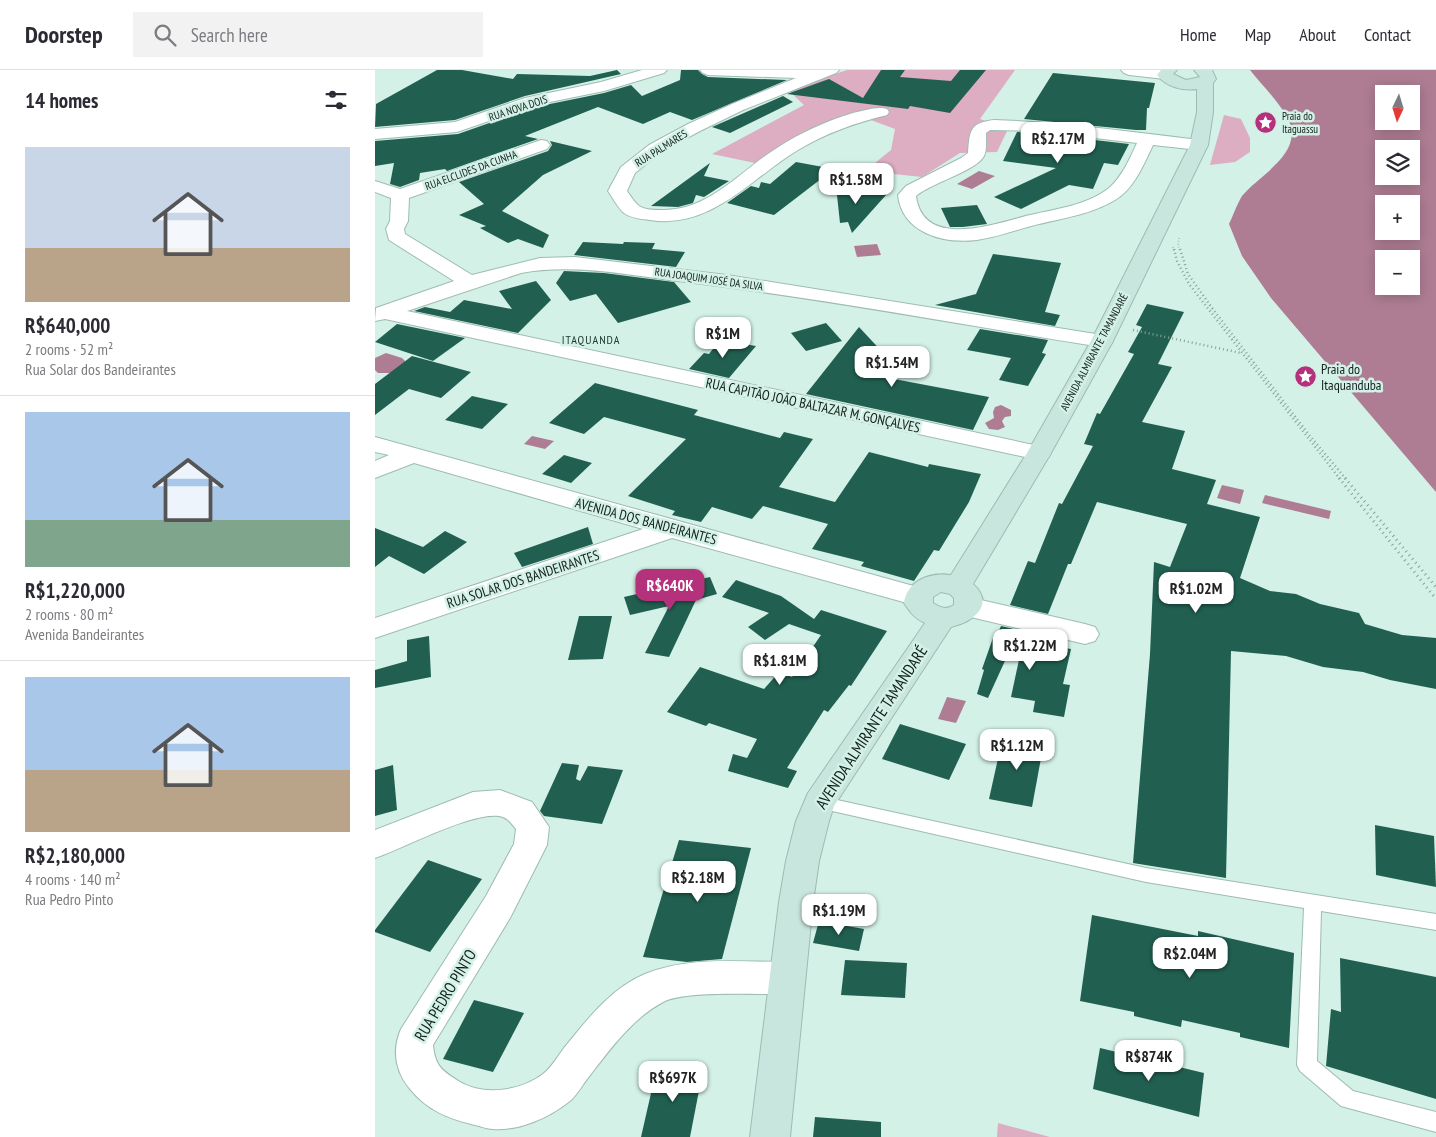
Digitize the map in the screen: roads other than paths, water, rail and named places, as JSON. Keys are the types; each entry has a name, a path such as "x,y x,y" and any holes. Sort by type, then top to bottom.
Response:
{"main road":[{"name":"AVENIDA ALMIRANTE TAMANDARÉ","path":"1170,75 1192,84 1202,73"},
{"name":"AVENIDA ALMIRANTE TAMANDARÉ","path":"770,1137 777,1055 796,898 811,823 819,802 1039,453 1106,333 1199,145 1204,106 1202,73"},
{"path":"1170,75 1204,106"}],"street":[{"name":"RUA NOVA DOIS","path":"375,134 457,127 531,101 604,86 659,70"},
{"path":"708,70 826,72"},
{"path":"1129,70 1170,75"},
{"name":"RUA PALMARES","path":"826,72 704,121 640,158 628,169 618,186 618,195 622,203 636,212 655,216 679,216 697,211 729,193 755,171 799,142 845,119 881,112"},
{"path":"1147,138 1141,154 1115,191 1101,200 1055,215 966,236 933,230 919,223 908,210 907,195 912,190 976,156 978,131 985,126 1035,126 1147,138 1199,145"},
{"name":"RUA ELCLIDES DA CUNHA","path":"400,196 541,145"},
{"path":"375,186 400,196 399,221 395,229 396,236 470,282"},
{"name":"RUA JOAQUIM JOSÉ DA SILVA","path":"378,313 470,282 540,264 575,263 727,281 1106,333"},
{"name":"RUA CAPITÃO JOÃO BALTAZAR M. GONÇALVES","path":"378,313 1039,453"},
{"name":"AVENIDA DOS BANDEIRANTES","path":"377,452 411,455 671,529 946,602 1085,634"},
{"name":"RUA SOLAR DOS BANDEIRANTES","path":"375,628 671,529"},
{"name":"RUA PEDRO PINTO","path":"375,844 473,806 500,803 521,812 533,827 530,845 498,907 414,1042 416,1068 432,1086 455,1101 493,1110 525,1106 557,1087 594,1040 627,1005 655,987 686,979 787,978"}],"lane":[{"path":"819,802 1146,875 1436,922"},
{"path":"1313,902 1307,1065 1348,1099 1436,1122"}],"place":[{"name":"Praia do Itaguassu","path":"1266,122"},
{"name":"Praia do Itaquanduba","path":"1305,377"}],"district":[{"name":"ITAQUANDA","path":"591,340"}]}
